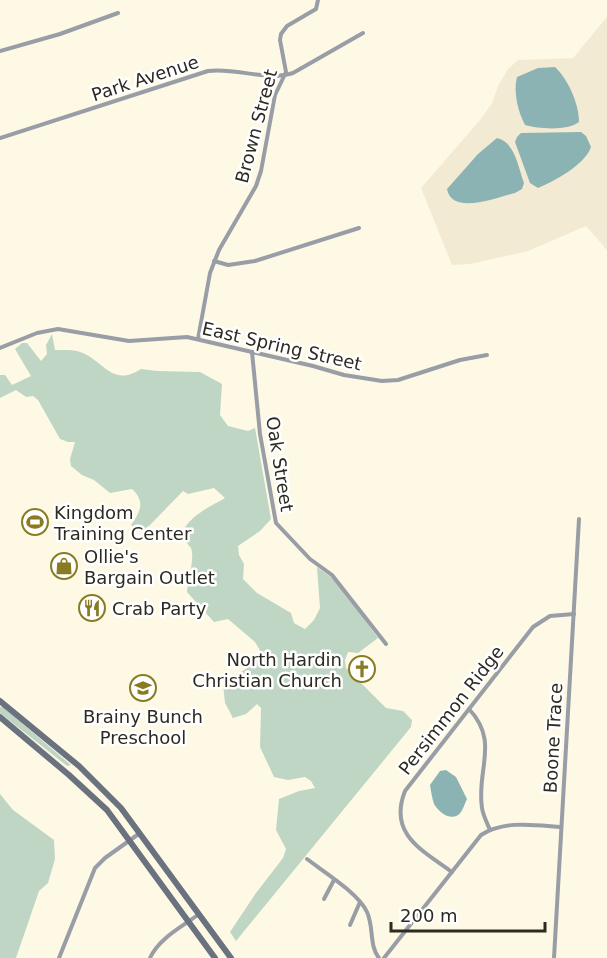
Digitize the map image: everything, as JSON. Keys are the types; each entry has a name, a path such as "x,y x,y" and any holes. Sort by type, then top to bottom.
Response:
{"street":[{"name":"Brown Street","path":"198,339 208,281 214,261 256,186 274,99 285,75 286,67 280,46 280,34 287,26 316,9 318,0"},
{"path":"0,51 60,34 118,13"},
{"name":"Park Avenue","path":"0,138 208,71 230,70 275,77 285,75 323,57 363,33"},
{"path":"214,261 234,265 255,261 359,228"},
{"name":"East Spring Street","path":"0,348 37,333 58,329 129,341 182,337 344,375 382,381 398,380 460,360 487,356"},
{"name":"Oak Street","path":"252,352 260,434 276,523 310,559 332,574 387,644"},
{"name":"Boone Trace","path":"554,958 579,519"},
{"name":"Persimmon Ridge","path":"452,872 411,841 400,822 401,800 410,784 541,620 557,614 574,614"},
{"path":"0,701 95,781 121,808 141,832 231,958"},
{"path":"469,709 479,719 484,734 482,808 490,830"},
{"path":"0,717 96,798 130,840 215,958"},
{"path":"384,958 476,842 490,830 511,824 561,827"},
{"path":"59,958 92,872 105,858 141,832"},
{"path":"307,859 360,901 370,918 375,953 379,958"},
{"path":"324,899 334,880"},
{"path":"350,925 360,901"},
{"path":"150,958 159,944 200,914"}],"shaded area":[{"path":"607,17 607,250 586,226 528,251 470,264 452,265 421,188 481,119 492,103 498,86 508,69 518,60 573,58"}],"green space":[{"path":"52,334 55,350 80,352 116,374 123,376 141,369 200,372 222,384 220,415 228,426 248,431 255,428 271,519 260,531 238,546 239,555 244,564 243,579 257,593 291,613 294,623 305,629 314,620 320,608 317,567 331,577 378,638 358,653 348,652 345,660 346,668 386,708 403,711 412,720 411,727 236,941 230,932 283,858 286,849 276,830 279,799 299,791 315,788 305,777 288,780 274,777 260,747 261,708 257,704 246,714 233,718 225,703 223,683 250,666 261,652 255,642 228,619 214,622 187,592 192,552 181,537 188,524 198,514 225,498 214,488 188,494 183,491 150,525 140,532 131,525 140,507 139,498 132,489 110,493 71,466 70,459 75,442 60,439 38,400 33,396 26,397 16,390 0,398 0,375 5,375 12,385 31,376 15,349 22,343 27,343 41,361 47,354 46,345"},
{"path":"0,707 3,707 71,765 67,766 0,713"},
{"path":"0,794 13,810 54,840 55,859 48,883 39,891 16,958 0,958"}],"water":[{"path":"555,67 572,92 579,122 561,128 525,125 517,102 517,77 538,68"},
{"path":"581,132 586,136 591,147 588,154 576,166 538,188 530,183 515,142 521,133"},
{"path":"497,138 508,144 515,156 524,183 522,189 487,201 457,202 447,189 478,154"},
{"path":"446,770 456,777 467,799 461,812 454,817 446,816 439,811 434,804 431,792 430,785 440,771"}],"place":[{"name":"Kingdom Training Center","path":"35,522"},
{"name":"Ollie's Bargain Outlet","path":"64,566"},
{"name":"Crab Party","path":"92,608"},
{"name":"North Hardin Christian Church","path":"362,669"},
{"name":"Brainy Bunch Preschool","path":"143,688"}]}
